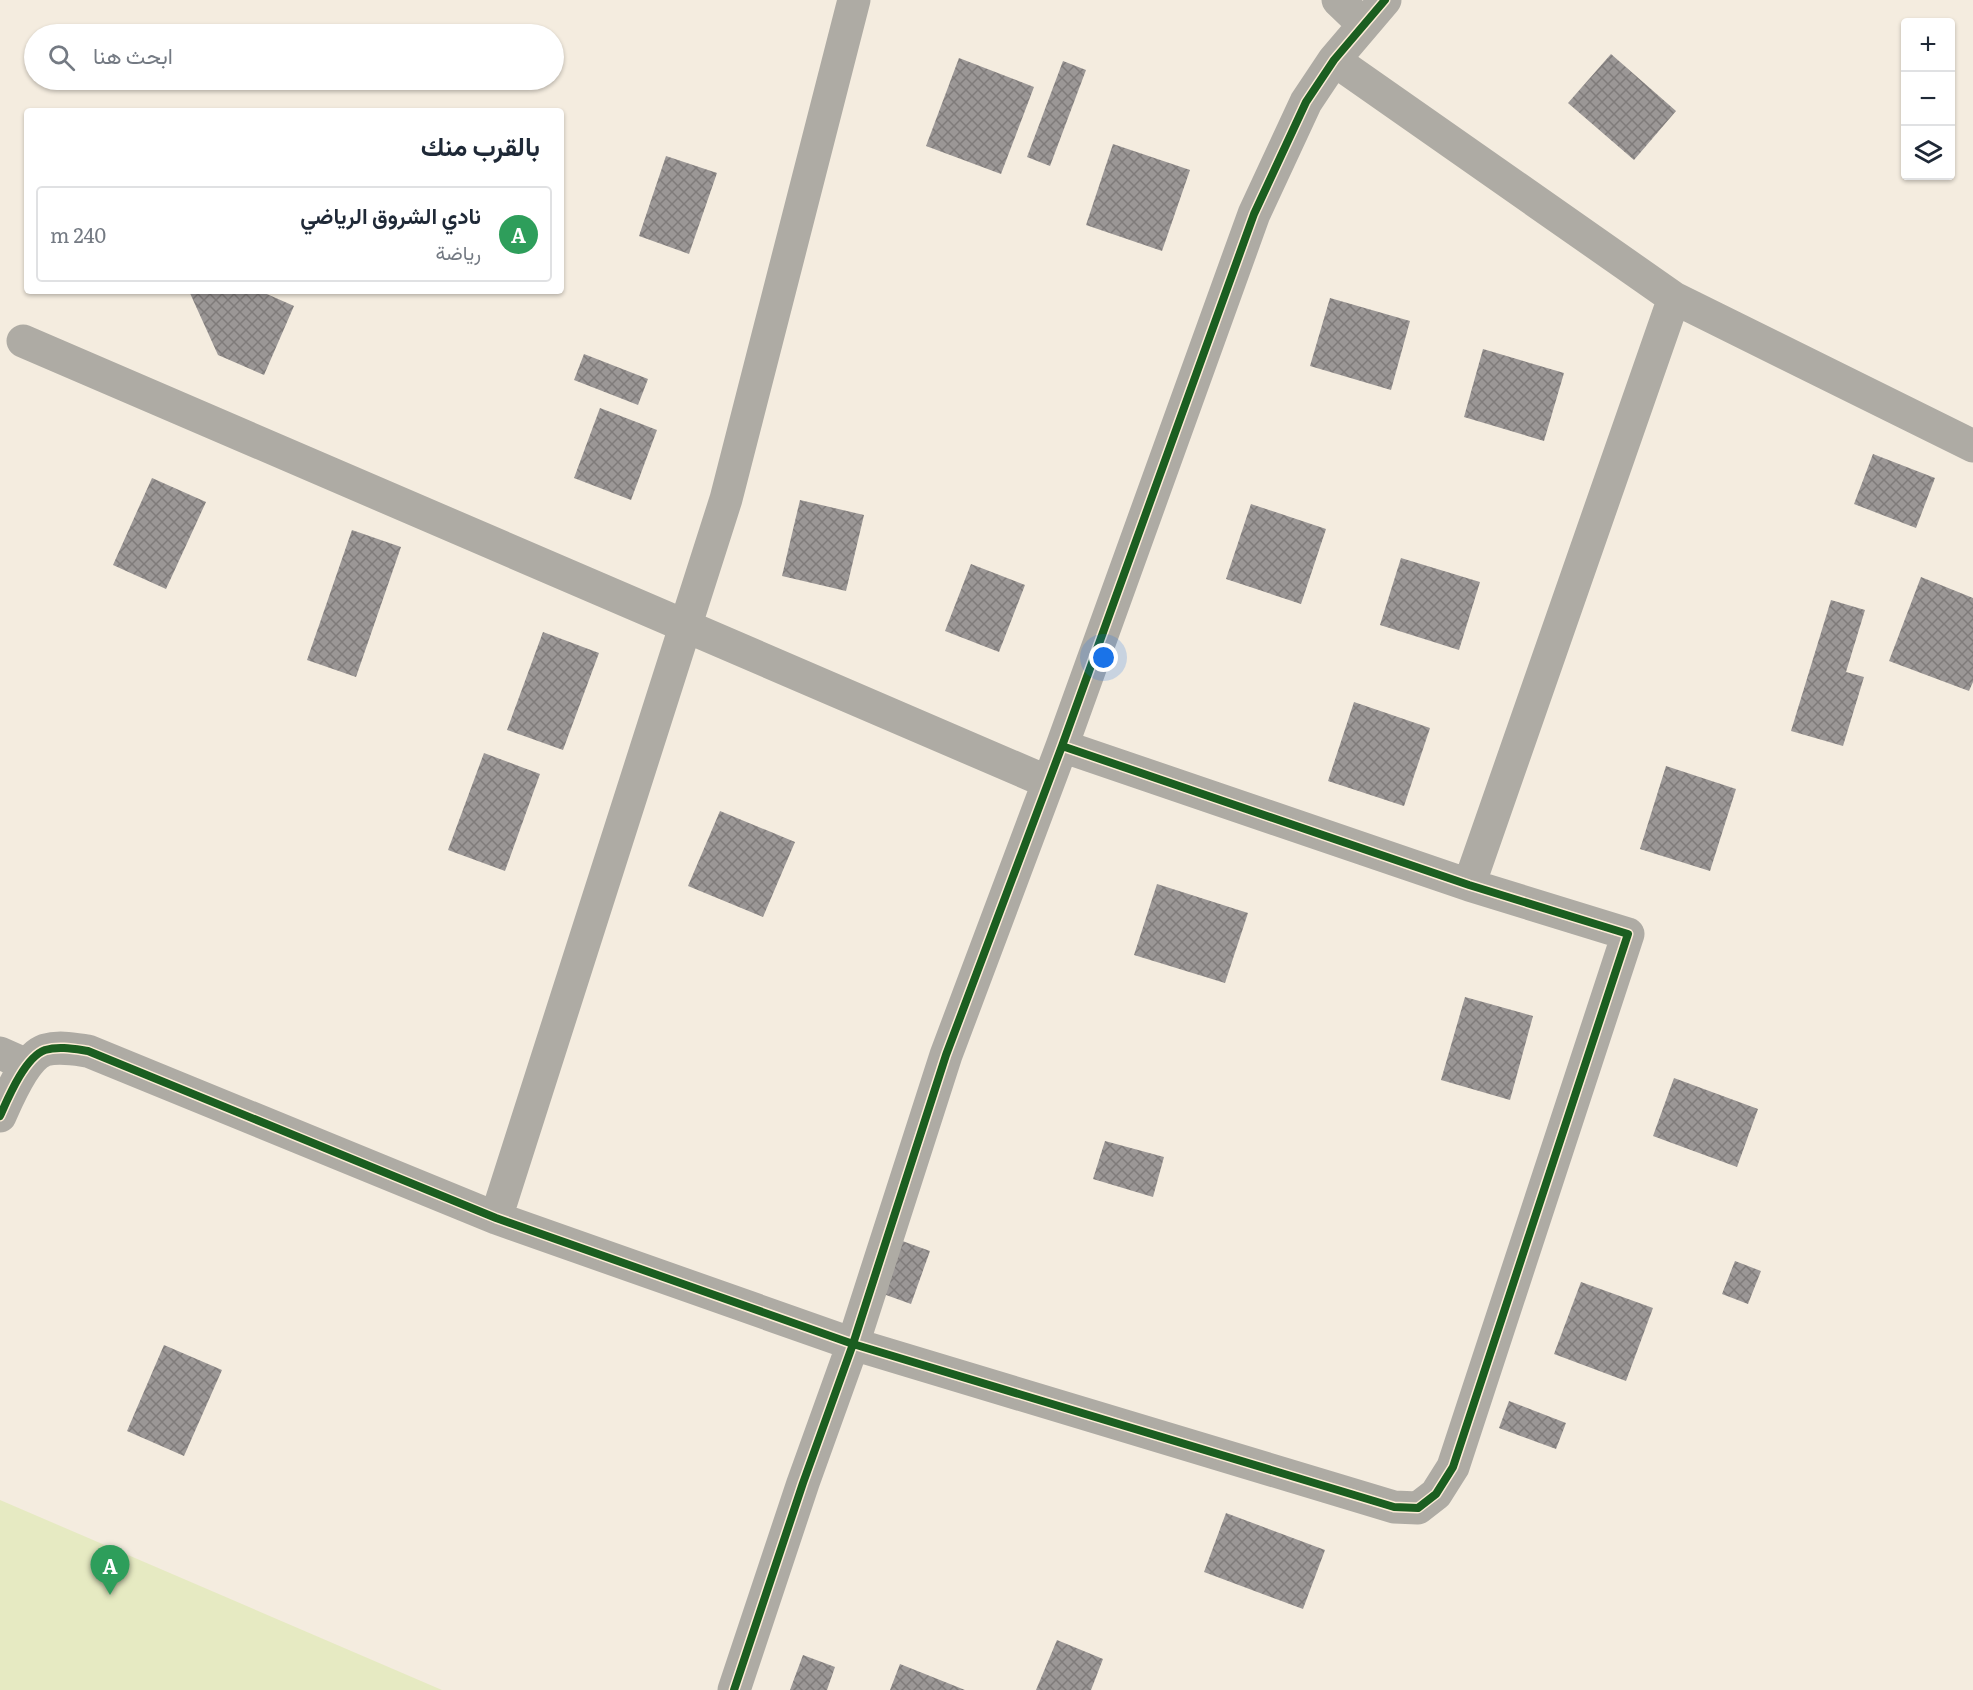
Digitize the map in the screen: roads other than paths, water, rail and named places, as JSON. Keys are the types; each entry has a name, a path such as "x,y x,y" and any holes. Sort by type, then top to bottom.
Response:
{"street":[{"path":"496,1218 726,499 854,0"},
{"path":"1338,0 1363,24"},
{"path":"734,1690 803,1483 853,1344 946,1055 1062,746 1254,214 1306,102 1334,60 1385,0"},
{"path":"1334,60 1674,298 1973,446"},
{"path":"1470,885 1674,298"},
{"path":"23,341 686,624 1048,782"},
{"path":"0,1116 11,1089 14,1059 43,1050 62,1048 88,1051 496,1218 853,1344 1394,1507 1418,1508 1436,1494 1453,1467 1628,934 1470,885 1062,746"}],"place":[{"name":"نادي الشروق الرياضي","path":"110,1595"}]}
